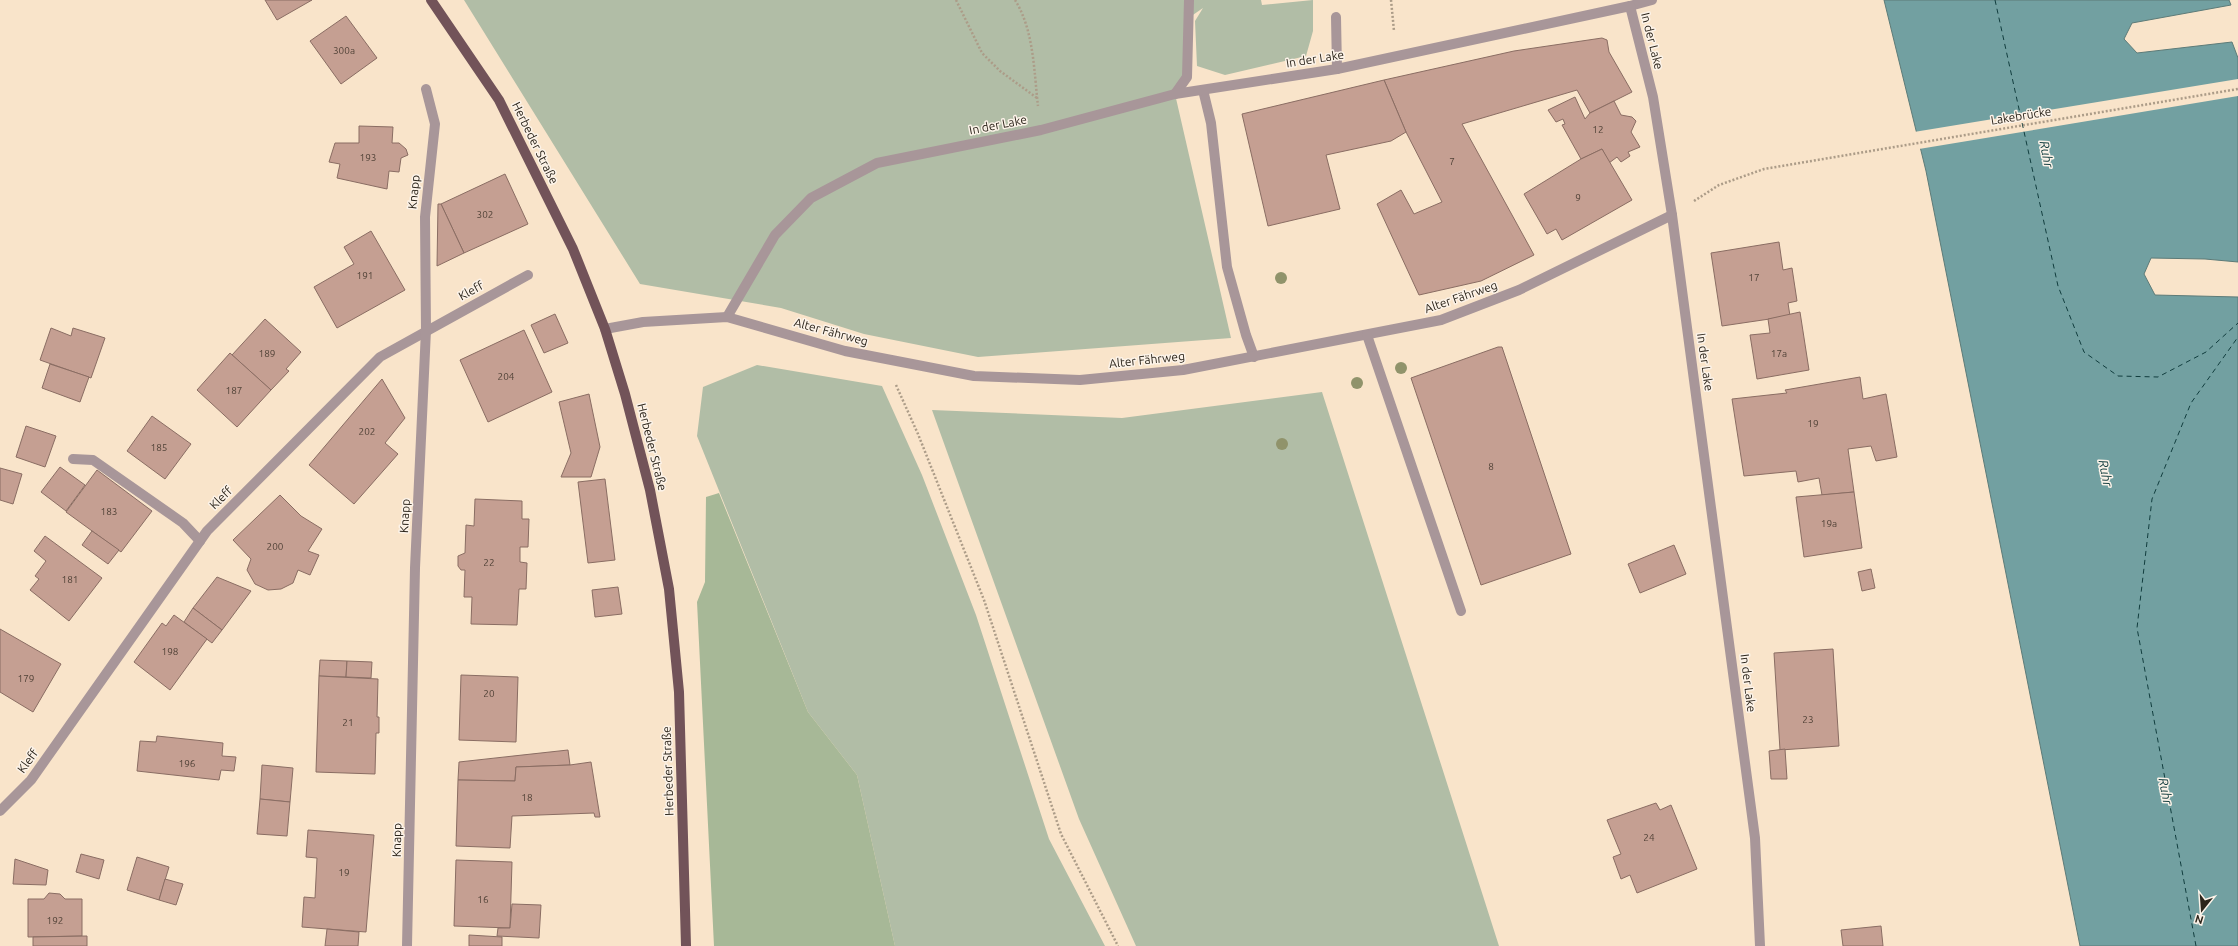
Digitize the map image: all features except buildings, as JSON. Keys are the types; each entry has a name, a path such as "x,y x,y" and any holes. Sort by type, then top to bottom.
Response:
{"main road":[{"name":"Herbeder Straße","path":"431,0 499,100 573,249 605,329 650,490 669,589 679,692 686,946"}],"street":[{"path":"1175,94 1187,76 1189,0"},
{"path":"1630,6 1652,0"},
{"name":"In der Lake","path":"727,317 775,235 811,198 877,163 1041,130 1175,94 1337,69 1630,6 1653,97 1672,215 1755,838 1760,946"},
{"path":"1336,18 1337,69"},
{"name":"Knapp","path":"407,946 415,568 426,330 425,217 435,124 426,89"},
{"path":"1203,90 1211,123 1227,267 1246,335 1254,357"},
{"name":"Alter Fährweg","path":"605,329 643,322 727,317 845,351 974,376 1080,380 1184,370 1441,320 1519,290 1672,215"},
{"name":"Kleff","path":"0,811 31,780 207,531 380,356 528,274"},
{"path":"1367,335 1461,611"},
{"path":"73,459 94,460 183,523 200,541"}],"path":[{"path":"956,0 982,53 1000,71 1037,98 1031,48 1022,11 1015,0"},
{"path":"1391,0 1396,57"},
{"name":"Lakebrücke","path":"1719,185 1764,169 1808,160 2238,90"},
{"path":"896,361 895,384 918,434 984,600 1061,834 1118,946"}],"green space":[{"path":"464,0 1261,0 1262,5 1313,0 1313,31 1306,56 1225,75 1197,66 1195,21 1203,8 1187,19 1187,77 1175,94 1231,338 978,357 864,334 781,308 640,284"},
{"path":"757,365 882,386 922,475 976,615 1049,839 1105,946 895,946 857,775 808,712 697,436 703,387"},
{"path":"1322,392 1499,946 1136,946 1079,819 932,410 1122,418"},
{"path":"719,493 808,712 857,775 895,946 714,946 697,602 705,582 706,497"}],"water":[{"name":"Ruhr","path":"1884,0 2229,0 2231,5 2132,23 2124,39 2137,53 2232,42 2238,58 2238,262 2205,259 2151,258 2144,274 2155,295 2238,297 2238,946 2080,946 1926,171"}],"pier":[{"path":"2238,79 2238,96 1919,149 1914,132"}],"ferry route":[{"path":"1995,0 2058,286 2084,352 2118,376 2158,377 2206,352 2238,323"},
{"path":"2196,946 2137,628 2152,499 2191,403 2238,337"}]}
